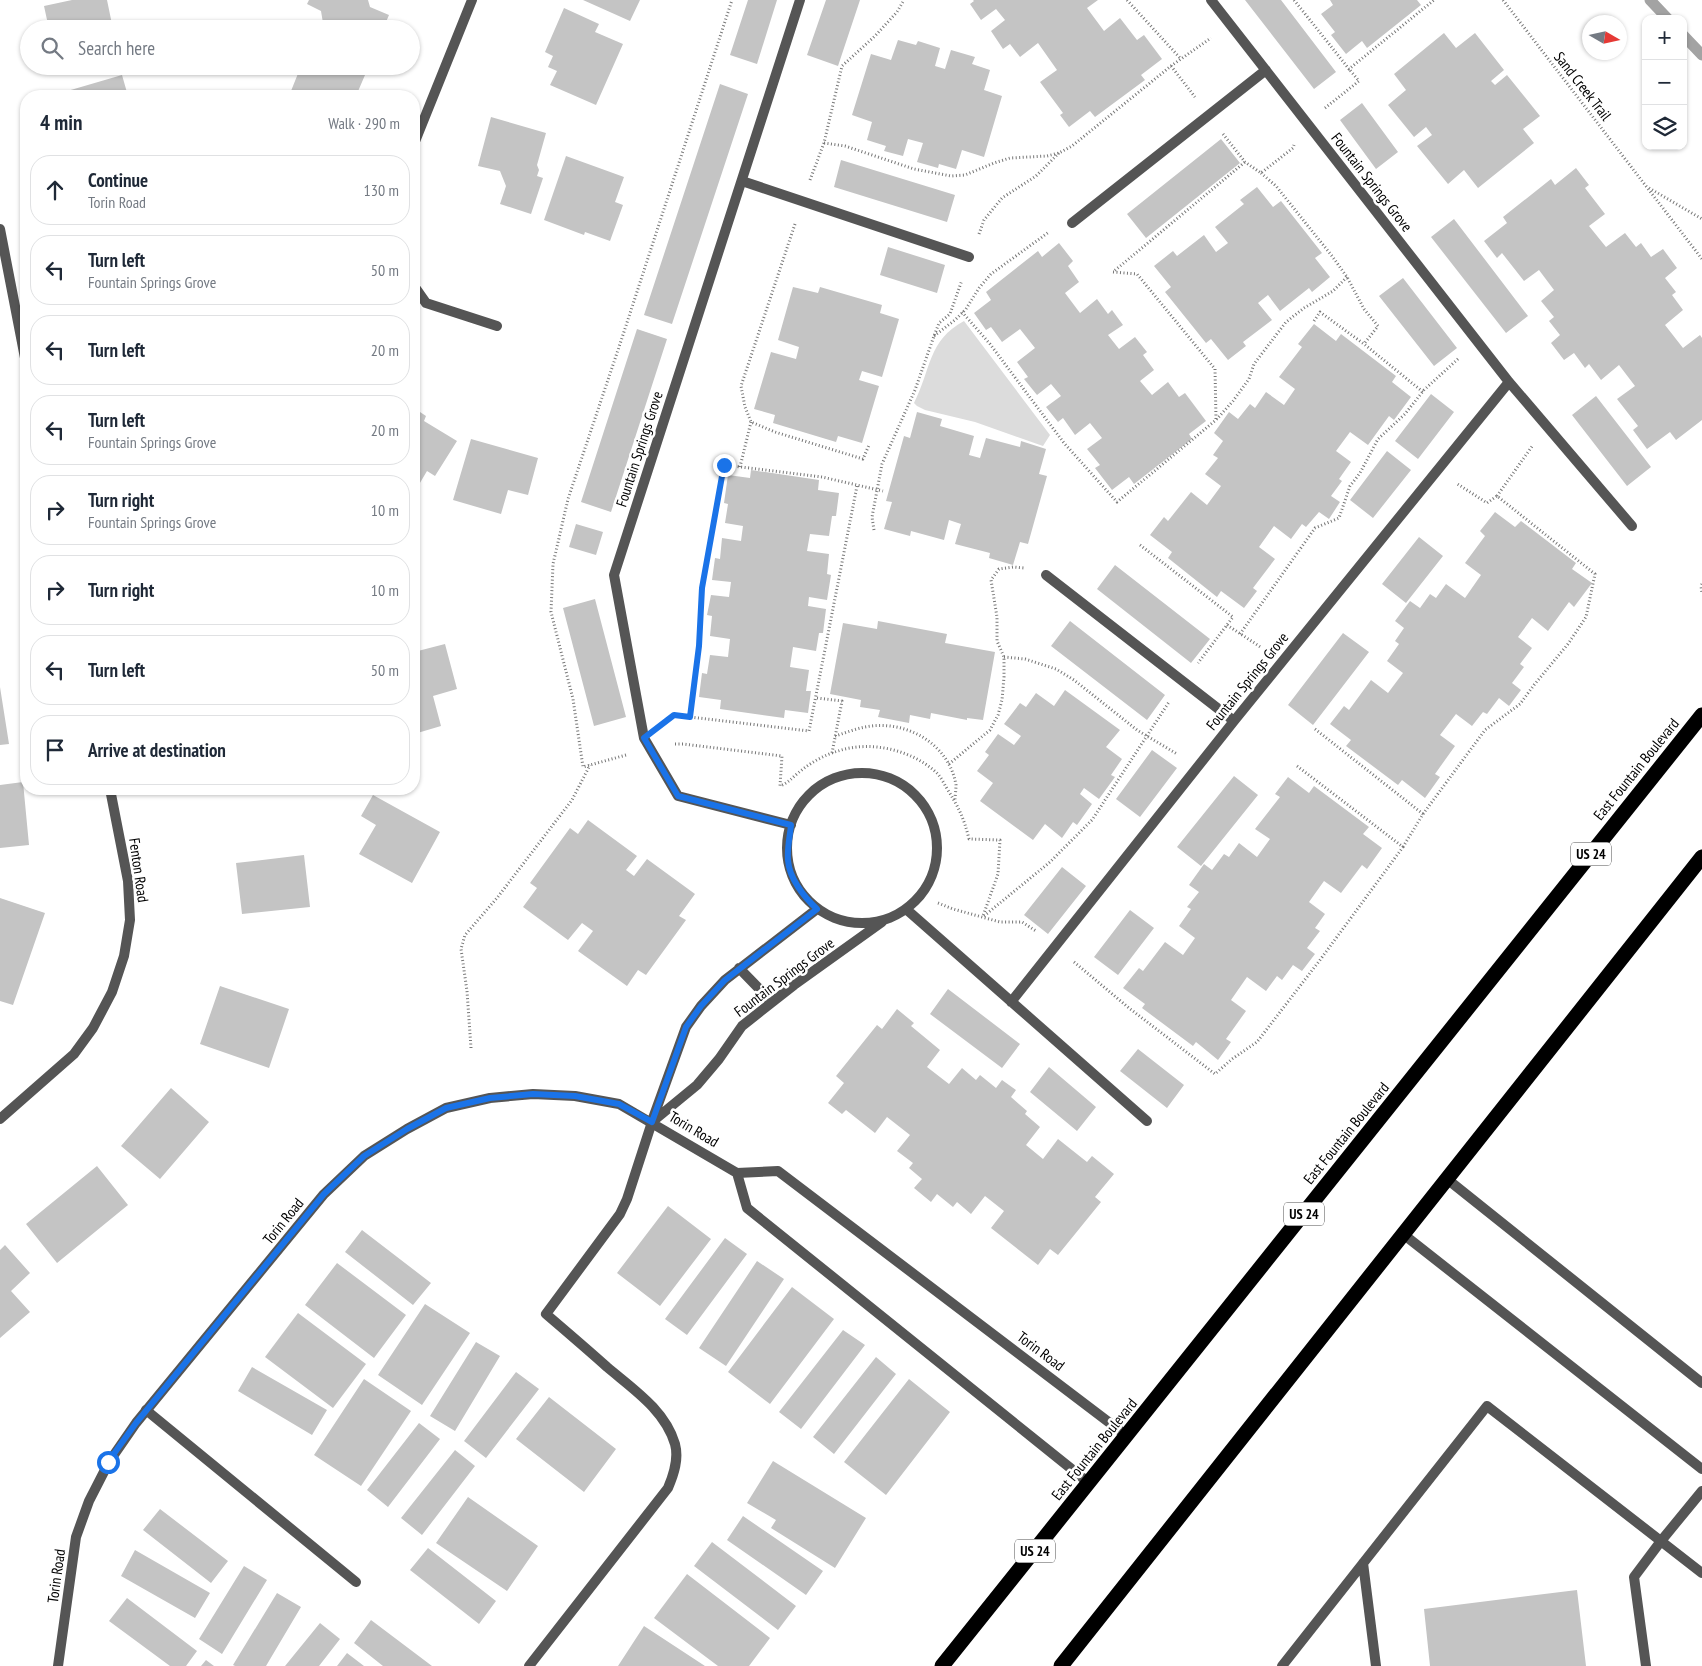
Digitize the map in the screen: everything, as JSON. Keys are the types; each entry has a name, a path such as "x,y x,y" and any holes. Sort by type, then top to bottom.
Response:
{"highway":[{"name":"East Fountain Boulevard","path":"942,1666 1702,715"},
{"path":"1061,1666 1702,857"}],"street":[{"path":"420,129 472,0"},
{"name":"Fountain Springs Grove","path":"791,825 678,796 646,742 614,575 800,0"},
{"name":"Fountain Springs Grove","path":"1211,0 1509,382 1632,526"},
{"path":"1072,223 1266,70"},
{"path":"742,181 970,257"},
{"path":"0,229 20,331"},
{"path":"420,295 426,304 497,326"},
{"name":"Fountain Springs Grove","path":"1011,1002 1234,721 1509,382"},
{"path":"1046,575 1234,721"},
{"path":"854,774 876,774 899,781 914,792 928,811 934,829 936,855 933,873 920,896 906,909 884,921 858,924 840,920 817,909 806,898 792,876 788,860 791,825 801,804 815,789 835,777 854,774"},
{"name":"Fenton Road","path":"0,1119 74,1054 93,1028 112,992 124,956 130,920 128,881 111,795"},
{"name":"Fountain Springs Grove","path":"652,1122 686,1027 701,1006 739,968 817,909"},
{"path":"906,909 1147,1121"},
{"name":"Fountain Springs Grove","path":"652,1122 697,1085 719,1059 742,1026 884,921"},
{"path":"739,968 772,1002"},
{"name":"Torin Road","path":"58,1666 76,1536 89,1501 108,1462 146,1410 324,1194 364,1156 407,1129 446,1108 490,1098 533,1094 575,1096 619,1104 737,1173 778,1171 1127,1436"},
{"path":"529,1666 668,1488 674,1475 676,1463 675,1445 668,1428 652,1405 546,1314 620,1214 627,1199 652,1122"},
{"path":"737,1173 747,1208 1089,1483"},
{"path":"1447,1179 1702,1383"},
{"path":"1403,1234 1702,1469"},
{"path":"1282,1666 1487,1406 1702,1573"},
{"path":"146,1410 356,1582"},
{"path":"1646,1666 1634,1577 1702,1491"},
{"path":"1363,1563 1376,1666"}],"path":[{"path":"732,0 568,499 553,564 551,612 573,699 583,767 625,756 646,742 674,715 809,731 817,698 857,486"},
{"path":"740,467 751,422 741,386 824,143 842,66 875,36 897,12 904,0"},
{"path":"1128,0 1181,59"},
{"path":"1261,172 1293,148 1307,123 1359,81 1294,0"},
{"path":"1349,68 1434,0"},
{"name":"Sand Creek Trail","path":"1503,0 1702,259"},
{"path":"824,143 846,146 914,169 951,176 965,174 1010,158 1047,156 1059,153 1072,146 1171,66 1230,25"},
{"path":"1171,66 1245,162 1261,172 1276,186 1347,277 1364,309 1378,326 1364,344"},
{"path":"874,530 872,517 882,464 915,390 939,323 950,314 984,220 1002,198 1036,176 1059,153"},
{"path":"1216,420 1215,369 1137,274 1113,272 1245,162"},
{"name":"Sand Creek Trail","path":"1646,187 1702,219"},
{"path":"934,336 962,312 991,274 1055,228"},
{"path":"962,312 990,344 1064,443 1117,502 1216,420 1234,401 1249,379 1254,364 1286,322 1304,308 1333,291 1347,277"},
{"path":"1314,321 1320,312 1364,344 1423,392"},
{"path":"1240,634 1315,528 1339,518 1350,486 1360,473 1378,439 1405,414 1444,370 1479,344"},
{"path":"751,422 776,432 863,459 869,445"},
{"path":"1437,471 1488,504 1497,496 1532,447 1544,423"},
{"path":"690,717 699,646 702,588 724,465 822,477 876,491 883,491"},
{"path":"920,896 953,909 1000,922 1022,922 1056,945 1083,971 1215,1074 1232,1059 1257,1042 1320,960 1485,730 1520,704 1568,644 1586,617 1591,602 1595,574 1582,561 1497,496"},
{"path":"983,916 1067,847 1092,820 1184,682 1233,617 1140,545"},
{"path":"948,764 990,730 998,715 1004,684 1004,657 997,642 991,580 999,569 1013,567 1028,569 1046,575"},
{"path":"1702,584 1702,593"},
{"path":"1226,625 1283,661"},
{"path":"1004,657 1025,660 1056,669 1074,680 1137,730 1199,766"},
{"path":"817,698 842,701 832,753"},
{"path":"835,736 866,727 892,726 923,736 938,748 948,764 956,785 955,801"},
{"path":"1315,729 1423,814"},
{"path":"646,742 684,744 782,756 780,786 786,784 814,762 832,753 863,746 893,750 915,758 939,775 965,819 969,839 1000,840 998,874 983,916"},
{"path":"471,1048 467,992 461,949 464,935 497,898 572,800 590,765"},
{"path":"1297,766 1403,846"}],"shaded area":[{"path":"964,321 1050,435 1043,446 975,422 925,410 914,403 932,357 943,337"}],"building":[{"path":"72,0 107,0 111,20 47,20 44,6"},
{"path":"309,0 368,0 370,7 389,15 387,20 322,20 321,11 307,4"},
{"path":"583,0 640,0 630,21"},
{"path":"748,0 777,0 757,64 730,55"},
{"path":"826,0 860,0 838,66 807,55"},
{"path":"973,0 1098,0 1087,8 1104,31 1120,18 1137,40 1144,35 1162,59 1141,75 1145,80 1095,117 1090,111 1069,127 1060,115 1063,113 1040,82 1057,70 1038,43 1020,57 1010,44 1003,49 991,31 1005,20 996,9 981,20 970,4"},
{"path":"1245,0 1281,0 1336,72 1314,89"},
{"path":"1330,0 1417,0 1421,5 1367,48 1362,41 1346,54 1331,35 1335,32 1321,14 1333,5"},
{"path":"564,8 599,24 595,32 623,44 596,105 550,85 557,71 548,67 553,56 545,52"},
{"path":"1444,33 1456,48 1475,33 1504,70 1491,81 1495,85 1507,75 1540,116 1523,129 1534,143 1478,188 1464,170 1448,184 1417,146 1432,135 1426,127 1414,137 1388,105 1406,90 1394,74"},
{"path":"898,40 916,45 918,41 940,48 935,66 945,69 951,50 975,57 972,64 990,70 984,90 1002,96 984,157 962,150 956,169 939,164 938,168 917,162 923,143 908,139 903,156 884,151 886,146 867,140 872,122 852,115 871,54 891,60"},
{"path":"122,75 126,90 71,90"},
{"path":"297,75 365,75 359,90 291,90"},
{"path":"720,84 748,94 672,324 644,315"},
{"path":"1362,103 1398,152 1376,169 1340,120"},
{"path":"491,117 546,133 537,165 539,170 537,176 543,178 531,214 500,204 506,186 500,171 478,166"},
{"path":"1221,139 1240,163 1146,238 1127,214"},
{"path":"566,156 624,177 615,202 623,205 610,241 585,232 584,235 544,220"},
{"path":"841,160 955,195 947,222 834,187"},
{"path":"1576,168 1589,185 1585,188 1605,214 1589,226 1606,247 1625,233 1636,247 1641,243 1651,257 1663,249 1677,268 1665,278 1676,292 1672,295 1683,310 1665,325 1683,348 1700,335 1702,338 1702,420 1676,440 1670,432 1647,449 1633,430 1638,426 1617,399 1635,386 1619,365 1601,380 1589,364 1585,368 1574,353 1564,360 1551,343 1560,335 1549,321 1554,317 1541,301 1554,290 1539,270 1524,281 1502,253 1497,258 1484,241 1507,223 1503,217 1551,179 1555,185"},
{"path":"1257,187 1273,207 1281,201 1322,253 1315,258 1330,277 1312,292 1309,288 1280,311 1268,295 1258,303 1272,320 1243,342 1246,346 1228,360 1211,339 1206,343 1165,292 1171,287 1154,266 1173,251 1177,256 1204,235 1216,252 1228,243 1215,227 1244,204 1240,200"},
{"path":"1454,219 1528,316 1506,333 1431,237"},
{"path":"1059,243 1073,261 1068,266 1079,282 1065,293 1080,313 1097,299 1108,314 1112,310 1123,325 1108,335 1119,349 1135,337 1147,352 1143,355 1154,370 1140,381 1152,395 1168,382 1179,397 1185,393 1206,421 1189,434 1192,439 1134,484 1129,477 1112,490 1095,468 1100,465 1087,449 1102,438 1090,423 1075,435 1063,418 1058,422 1046,407 1061,396 1051,384 1037,395 1024,379 1028,377 1017,362 1035,348 1020,329 1002,342 991,327 986,330 974,313 991,300 986,292 1038,251 1042,257"},
{"path":"888,247 945,265 937,293 880,275"},
{"path":"1403,278 1457,348 1434,366 1379,296"},
{"path":"793,287 818,293 820,287 882,305 880,313 899,319 882,377 862,371 859,380 879,386 862,443 838,436 836,442 773,423 775,415 754,409 771,352 796,359 799,347 778,340"},
{"path":"1314,324 1336,341 1341,334 1396,376 1392,382 1411,397 1394,420 1389,416 1368,445 1350,432 1336,451 1351,462 1339,479 1342,481 1331,496 1340,502 1329,519 1319,512 1306,527 1302,524 1291,539 1274,526 1259,547 1275,559 1253,588 1257,591 1244,608 1221,591 1217,597 1168,558 1172,552 1150,535 1164,517 1168,521 1191,492 1207,505 1221,486 1205,474 1218,458 1213,455 1223,441 1214,433 1229,412 1238,419 1250,404 1255,408 1266,392 1284,405 1295,389 1279,377 1302,347 1298,344"},
{"path":"637,329 667,339 611,512 581,502"},
{"path":"1431,394 1454,412 1418,459 1395,441"},
{"path":"1596,396 1651,467 1627,486 1572,415"},
{"path":"420,412 426,416 424,421 457,441 435,476 427,471 420,483"},
{"path":"917,412 942,419 940,426 974,436 969,455 980,458 986,438 1020,447 1021,441 1046,449 1039,474 1047,476 1028,544 1020,542 1013,565 989,558 990,553 955,544 961,524 949,520 944,540 911,531 910,536 884,529 892,502 886,501 904,436 910,438"},
{"path":"471,439 538,458 528,495 508,490 501,514 453,500"},
{"path":"1387,451 1411,470 1373,518 1350,500"},
{"path":"751,470 819,480 818,490 839,493 836,516 832,516 829,536 810,534 807,551 829,554 827,574 831,575 827,600 809,597 808,606 826,609 823,633 819,633 816,651 793,647 790,667 809,670 806,691 811,691 808,713 785,710 784,718 720,709 721,700 699,697 702,673 707,674 710,655 728,657 730,639 710,636 712,616 707,615 711,595 729,597 731,582 712,580 715,558 720,559 722,538 741,541 743,526 725,523 728,504 724,503 728,475 750,478"},
{"path":"1495,512 1515,527 1521,521 1576,563 1572,569 1592,583 1574,607 1569,602 1548,631 1532,618 1518,637 1532,648 1520,664 1524,667 1512,683 1521,690 1509,706 1499,698 1487,714 1483,712 1472,726 1456,714 1440,735 1455,746 1435,774 1440,777 1425,798 1402,780 1398,785 1346,746 1351,740 1330,724 1344,706 1349,710 1371,680 1388,693 1403,673 1387,661 1399,644 1395,641 1404,628 1395,621 1410,601 1420,608 1430,594 1436,598 1446,584 1465,598 1481,575 1465,563 1485,536 1480,531"},
{"path":"576,524 603,532 596,555 569,547"},
{"path":"1419,537 1443,556 1406,603 1382,584"},
{"path":"1115,565 1210,639 1191,663 1097,589"},
{"path":"595,599 626,717 594,726 563,608"},
{"path":"878,621 947,634 945,643 995,652 983,720 967,718 967,720 931,713 930,719 910,715 909,723 878,717 880,710 860,707 861,700 830,694 843,623 877,629"},
{"path":"1070,621 1165,695 1147,720 1051,646"},
{"path":"1343,633 1369,652 1313,725 1288,705"},
{"path":"445,644 457,689 433,696 441,726 420,732 420,650"},
{"path":"0,687 9,744 0,745"},
{"path":"1065,690 1120,730 1106,747 1122,759 1111,775 1115,777 1099,799 1084,788 1080,794 1092,804 1077,825 1073,822 1062,838 1045,824 1033,840 980,801 993,783 977,771 989,755 985,752 998,734 1014,745 1021,736 1004,724 1020,703 1026,707 1036,693 1054,706"},
{"path":"1152,750 1177,768 1140,817 1116,799"},
{"path":"1234,776 1258,795 1201,866 1177,847"},
{"path":"1288,777 1309,793 1314,786 1369,827 1363,834 1382,848 1367,869 1362,865 1341,893 1324,881 1309,902 1325,914 1315,928 1320,931 1307,948 1315,954 1302,971 1293,965 1282,980 1277,976 1266,991 1247,977 1231,1000 1246,1011 1226,1039 1231,1042 1218,1060 1196,1042 1193,1046 1142,1008 1145,1004 1123,988 1139,968 1143,971 1165,942 1183,955 1195,938 1179,926 1191,909 1187,907 1199,892 1189,885 1204,864 1212,870 1224,854 1229,857 1239,843 1257,857 1270,839 1255,829 1280,797 1275,794"},
{"path":"20,782 20,795 24,795 29,845 0,848 0,785"},
{"path":"373,795 440,832 412,883 359,854 376,825 361,816"},
{"path":"588,820 637,856 626,870 634,876 647,859 695,894 679,916 686,920 646,975 638,970 627,986 578,951 593,931 582,923 568,940 523,907 537,888 530,883 570,828 578,834"},
{"path":"304,855 310,907 242,914 236,863"},
{"path":"1062,867 1086,886 1048,934 1024,915"},
{"path":"0,898 45,913 13,1005 0,1001"},
{"path":"1130,910 1154,928 1118,975 1094,957"},
{"path":"220,986 289,1009 269,1068 200,1044"},
{"path":"948,989 1020,1044 1002,1068 930,1014"},
{"path":"897,1009 914,1023 911,1026 940,1050 927,1067 949,1084 962,1068 976,1080 980,1075 996,1088 1002,1080 1016,1090 1011,1097 1027,1111 1025,1114 1040,1127 1026,1145 1043,1159 1058,1139 1087,1162 1092,1156 1114,1174 1095,1197 1101,1202 1058,1255 1050,1249 1038,1265 991,1228 1004,1211 985,1196 971,1214 957,1202 953,1207 937,1194 931,1202 914,1188 922,1179 909,1168 913,1163 897,1151 910,1135 887,1117 875,1133 846,1110 842,1114 828,1103 844,1083 836,1076 877,1025 882,1029"},
{"path":"1138,1049 1184,1085 1167,1108 1120,1071"},
{"path":"1049,1067 1096,1107 1077,1131 1030,1092"},
{"path":"171,1088 209,1122 160,1179 121,1146"},
{"path":"97,1166 128,1205 57,1263 26,1224"},
{"path":"668,1206 711,1239 660,1306 617,1273"},
{"path":"362,1230 431,1283 413,1305 345,1252"},
{"path":"725,1238 747,1254 687,1335 665,1319"},
{"path":"5,1245 30,1273 11,1291 30,1312 0,1338 0,1250"},
{"path":"757,1261 784,1279 726,1366 699,1348"},
{"path":"337,1263 406,1315 374,1358 305,1305"},
{"path":"792,1287 834,1319 770,1404 728,1372"},
{"path":"425,1304 470,1333 422,1405 378,1375"},
{"path":"298,1313 366,1364 333,1408 265,1357"},
{"path":"843,1330 865,1345 801,1429 779,1412"},
{"path":"476,1342 500,1356 455,1431 430,1416"},
{"path":"876,1357 896,1374 834,1454 813,1437"},
{"path":"252,1367 327,1410 312,1435 238,1391"},
{"path":"516,1372 539,1389 486,1458 464,1441"},
{"path":"364,1379 411,1411 361,1486 314,1455"},
{"path":"909,1379 950,1412 886,1495 844,1462"},
{"path":"549,1397 616,1449 584,1492 516,1439"},
{"path":"419,1423 440,1439 388,1507 367,1490"},
{"path":"455,1450 475,1466 422,1535 401,1518"},
{"path":"773,1461 866,1518 835,1568 771,1528 776,1520 747,1503"},
{"path":"468,1497 538,1546 507,1591 436,1543"},
{"path":"160,1509 228,1561 211,1583 143,1530"},
{"path":"743,1516 823,1571 806,1595 727,1540"},
{"path":"712,1542 796,1606 778,1630 694,1566"},
{"path":"428,1548 496,1601 479,1624 410,1570"},
{"path":"135,1550 210,1593 195,1618 121,1576"},
{"path":"244,1566 267,1580 222,1654 199,1639"},
{"path":"687,1574 770,1638 749,1666 718,1666 654,1618"},
{"path":"1577,1590 1586,1666 1430,1666 1424,1609"},
{"path":"277,1593 301,1607 266,1666 233,1665"},
{"path":"127,1598 197,1651 186,1666 170,1666 109,1621"},
{"path":"371,1620 432,1666 383,1666 354,1643"},
{"path":"320,1623 340,1639 319,1666 285,1666"},
{"path":"644,1626 705,1666 618,1666"},
{"path":"347,1653 364,1666 337,1666"},
{"path":"206,1660 214,1666 201,1666"}],"waterway":[{"path":"1650,0 1664,15"},
{"path":"1687,39 1702,55"}],"route":[{"path":"108,1462 136,1423 324,1194 364,1156 407,1129 446,1108 490,1098 533,1094 575,1096 619,1104 652,1122 686,1027 701,1006 725,980 817,909 806,898 792,876 788,860 791,825 678,796 644,738 674,715 690,717 699,646 702,588 724,465"}]}
